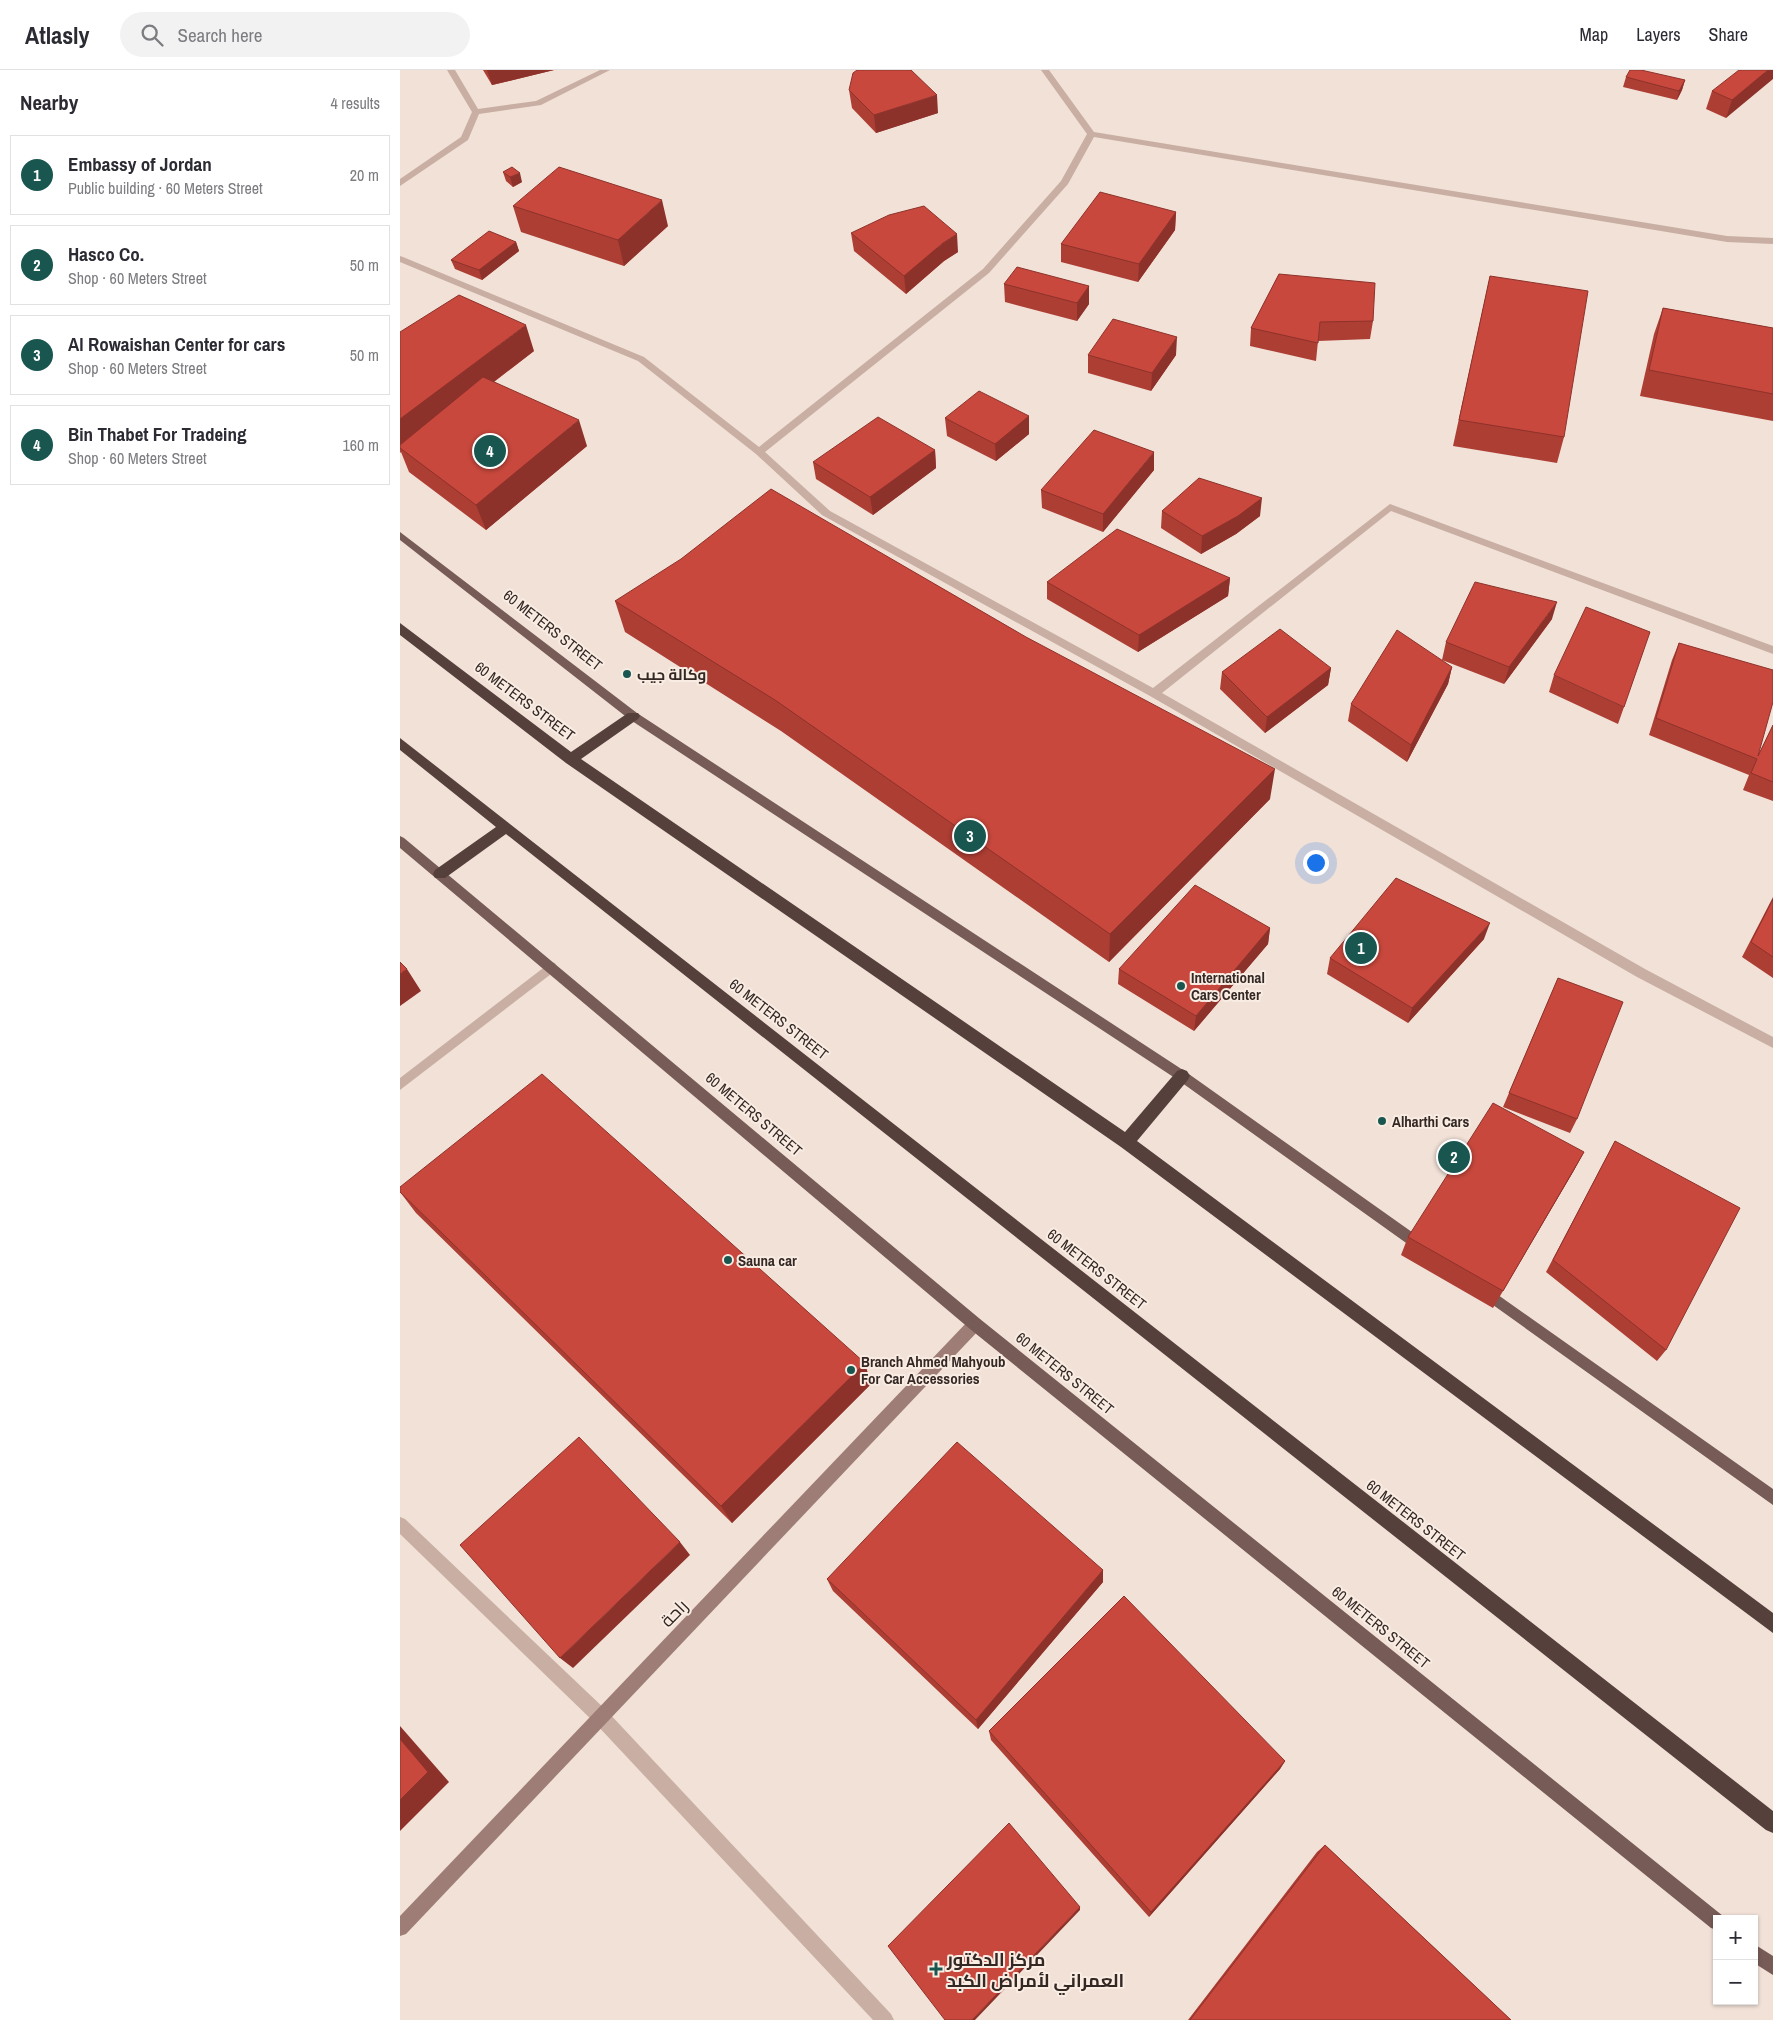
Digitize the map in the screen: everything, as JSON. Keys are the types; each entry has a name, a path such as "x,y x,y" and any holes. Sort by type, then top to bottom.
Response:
{"highway":[{"name":"60 METERS STREET","path":"400,628 571,759 1126,1142 1773,1624"},
{"path":"571,759 633,716"},
{"name":"60 METERS STREET","path":"400,743 1773,1823"},
{"path":"440,874 506,827"},
{"path":"1126,1142 1182,1076"}],"main road":[{"name":"60 METERS STREET","path":"400,535 633,716 1182,1076 1433,1255"},
{"name":"60 METERS STREET","path":"400,841 975,1324 1713,1919"},
{"path":"1474,1284 1773,1498"},
{"path":"1758,1955 1773,1967"}],"street":[{"path":"452,70 476,112"},
{"path":"476,112 538,104 606,70"},
{"path":"1045,70 1091,134 1727,240 1773,241"},
{"path":"400,183 465,138 476,112"},
{"path":"758,452 986,271 1065,182 1091,134"},
{"path":"400,259 640,359 758,452 826,513 1154,693 1641,973 1773,1043"},
{"path":"1154,693 1390,507 1773,650"},
{"path":"400,1085 551,967"},
{"name":"راحة","path":"400,1928 975,1324"},
{"path":"400,1524 601,1717 885,2020"}],"building":[{"path":"857,70 911,70 937,95 874,115 849,90 853,73"},
{"path":"1630,70 1641,70 1685,80 1679,91 1626,77"},
{"path":"1739,70 1768,70 1732,100 1712,91"},
{"path":"512,167 520,173 510,177 503,172"},
{"path":"559,167 662,200 618,240 513,206"},
{"path":"1100,192 1176,212 1139,264 1061,244"},
{"path":"924,206 957,234 943,243 904,276 851,233 889,215"},
{"path":"489,231 516,242 479,270 451,260"},
{"path":"1017,267 1089,286 1077,303 1004,284"},
{"path":"1279,274 1375,283 1373,321 1320,322 1318,343 1251,328"},
{"path":"1490,276 1588,291 1564,437 1459,420"},
{"path":"459,295 526,325 400,419 400,332"},
{"path":"1663,308 1773,328 1773,394 1649,370"},
{"path":"1113,319 1177,337 1152,373 1088,355"},
{"path":"483,377 579,420 476,505 400,448 400,445"},
{"path":"979,391 1029,416 995,444 945,418"},
{"path":"878,417 935,450 870,497 813,462"},
{"path":"1094,430 1154,452 1103,514 1041,490"},
{"path":"1199,478 1262,498 1238,516 1202,536 1162,511"},
{"path":"771,489 1026,637 1275,769 1110,934 775,700 615,601 681,559"},
{"path":"1117,529 1230,578 1139,635 1047,582"},
{"path":"1475,582 1557,602 1509,667 1446,642"},
{"path":"1586,607 1650,632 1624,707 1554,675"},
{"path":"1280,629 1331,668 1267,717 1222,672"},
{"path":"1397,630 1452,667 1411,745 1351,704"},
{"path":"1679,643 1773,670 1773,702 1758,756 1773,725 1773,782 1751,773 1757,759 1656,718"},
{"path":"1396,878 1490,923 1412,1008 1330,958"},
{"path":"1195,885 1270,928 1196,1016 1119,969"},
{"path":"1773,899 1773,957 1751,942"},
{"path":"400,962 407,969 400,974"},
{"path":"1558,978 1623,1002 1577,1119 1509,1093"},
{"path":"542,1074 865,1363 721,1506 400,1192 400,1187"},
{"path":"1493,1103 1584,1152 1503,1291 1408,1237"},
{"path":"1615,1141 1740,1208 1666,1350 1553,1260"},
{"path":"579,1437 680,1542 560,1658 460,1545"},
{"path":"957,1442 1103,1570 976,1720 827,1579"},
{"path":"1124,1596 1285,1761 1151,1912 989,1731"},
{"path":"400,1739 428,1772 400,1800"},
{"path":"1009,1823 1080,1907 972,2020 945,2020 888,1946"},
{"path":"1325,1845 1511,2020 1190,2020"}],"place":[{"name":"Bin Thabet For Tradeing","path":"490,451"},
{"name":"وكالة جيب","path":"627,674"},
{"name":"Al Rowaishan Center for cars","path":"970,836"},
{"name":"Embassy of Jordan","path":"1361,948"},
{"name":"International Cars Center","path":"1181,986"},
{"name":"Alharthi Cars","path":"1382,1121"},
{"name":"Hasco Co.","path":"1454,1157"},
{"name":"Sauna car","path":"728,1260"},
{"name":"Branch Ahmed Mahyoub For Car Accessories","path":"851,1370"},
{"name":"مركز الدكتور العمراني لأمراض الكبد","path":"936,1969"}]}
